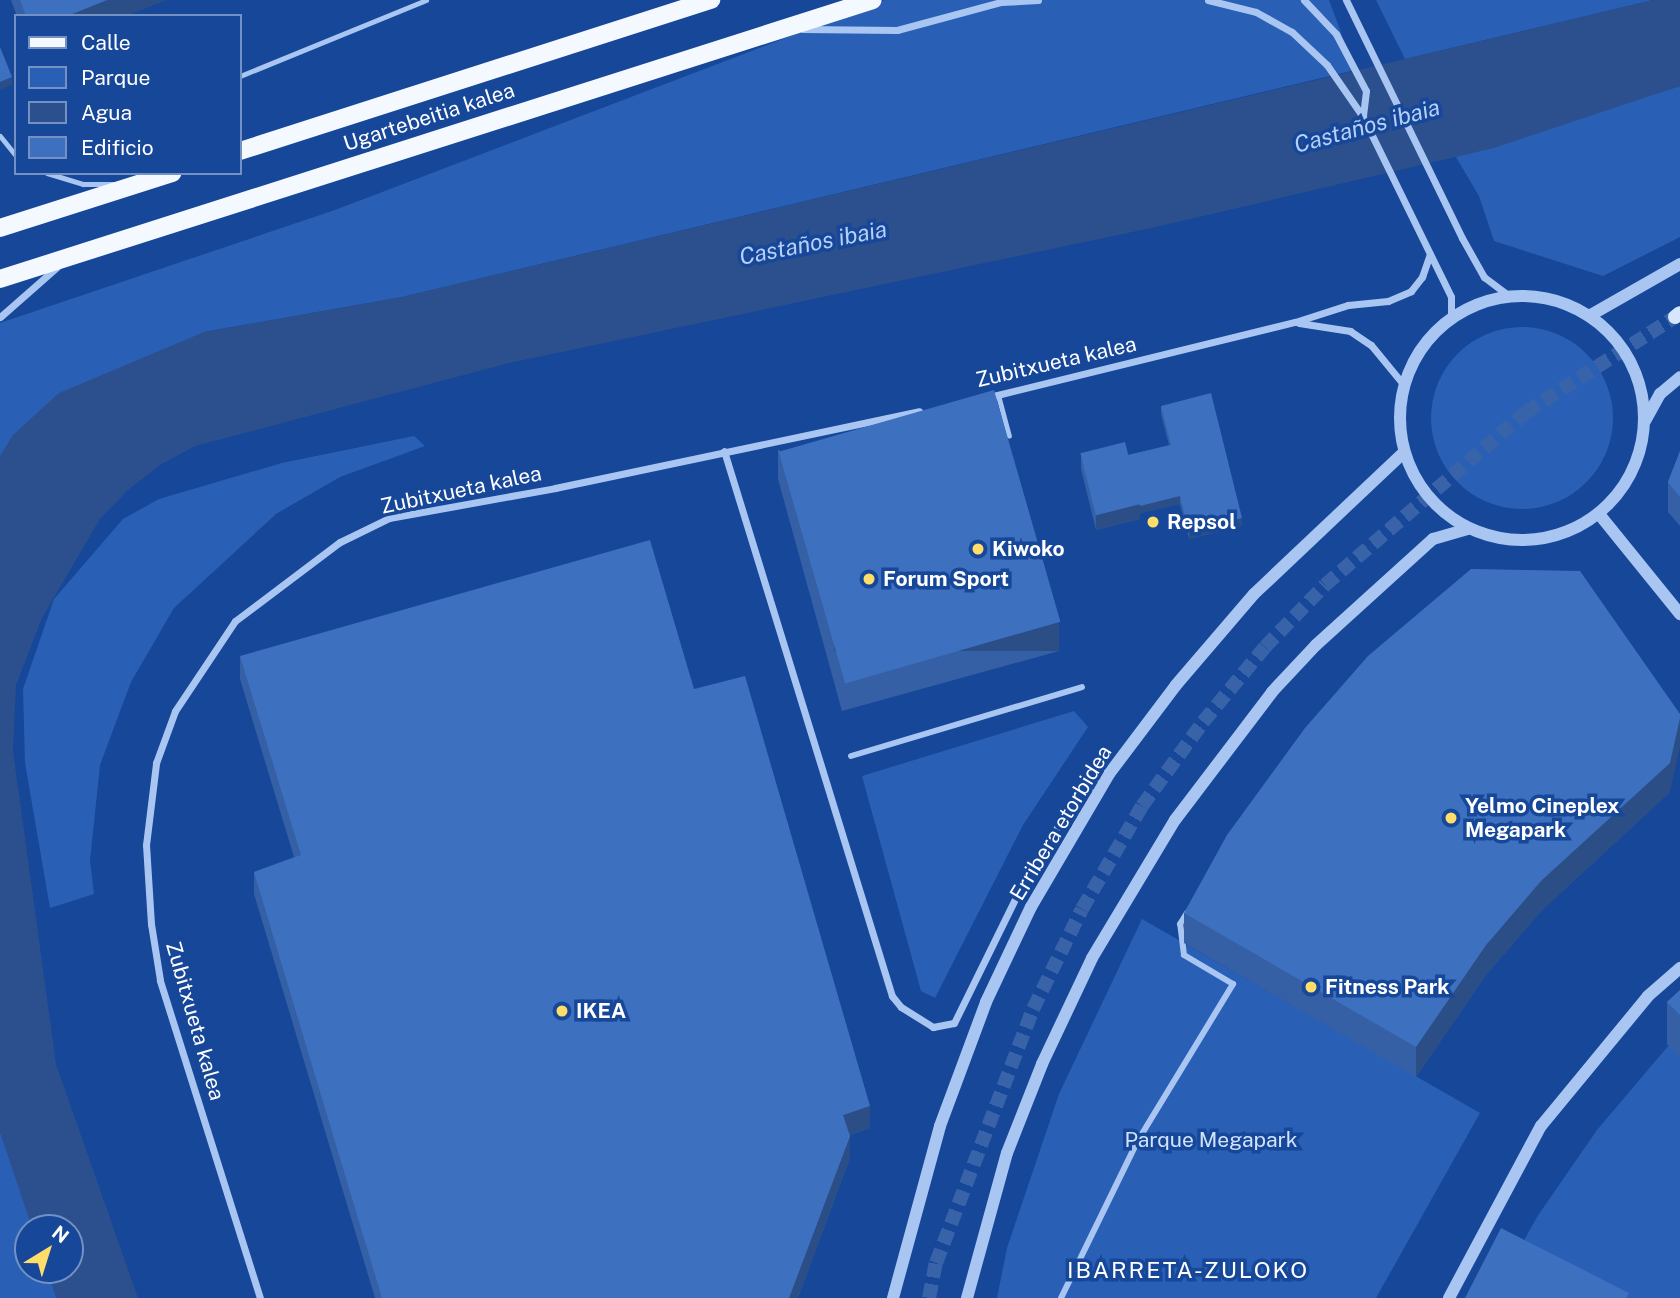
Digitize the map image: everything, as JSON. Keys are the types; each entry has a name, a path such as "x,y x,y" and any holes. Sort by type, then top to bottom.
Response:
{"main road":[{"name":"Ugartebeitia kalea","path":"242,150 711,0"},
{"name":"Ugartebeitia kalea","path":"0,279 873,0"},
{"path":"0,228 166,175"}],"street":[{"path":"789,29 897,30 1001,2 1038,0"},
{"path":"1208,0 1255,12 1292,32 1326,65 1363,117 1451,297 1451,317"},
{"path":"1304,0 1336,34 1366,91 1363,117"},
{"path":"1346,0 1462,238 1484,277 1509,296"},
{"name":"Zubitxueta kalea","path":"984,398 1295,322 1348,305 1400,297 1422,277 1430,254"},
{"path":"0,317 67,258"},
{"path":"1589,316 1680,264"},
{"path":"1645,421 1642,390 1630,361 1612,336 1589,316 1551,299 1509,296 1489,300 1451,317 1422,347 1404,384 1399,407 1404,452 1426,493 1440,510 1469,529 1514,541 1537,540 1580,527 1600,514 1632,472 1645,421 1660,394 1680,377"},
{"name":"Zubitxueta kalea","path":"1295,322 1350,331 1371,345 1404,384"},
{"name":"Zubitxueta kalea","path":"260,1298 160,980 151,924 146,845 156,763 176,710 234,621 340,542 377,524 929,409"},
{"path":"724,451 892,996 901,1007 933,1027 954,1023 1016,897 1065,814 1109,774"},
{"name":"Erribera etorbidea","path":"893,1298 940,1126 986,1002 1031,907 1109,774 1239,612 1404,452"},
{"path":"1600,514 1680,614"},
{"path":"967,1298 1003,1164 1041,1064 1093,958 1175,820 1256,712 1316,645 1433,539 1469,529"},
{"path":"851,756 1082,687"},
{"path":"1061,1298 1137,1142 1233,984 1184,955 1180,924 1192,903"},
{"path":"1449,1298 1541,1126 1648,996 1680,968"}],"lane":[{"path":"242,75 426,0"},
{"path":"0,136 14,154"},
{"path":"54,175 83,184 139,184"},
{"path":"998,395 1009,436"}],"green space":[{"path":"885,0 1329,0 1355,70 402,297 204,332 0,456 0,323 335,210"},
{"path":"1376,0 1653,0 1405,59"},
{"path":"1680,86 1680,237 1603,276 1494,241 1479,196 1456,157"},
{"path":"1522,327 1540,328 1557,334 1587,353 1606,383 1612,400 1612,436 1606,453 1587,483 1557,502 1540,508 1522,509 1504,508 1487,502 1457,483 1438,453 1432,436 1431,418 1432,400 1438,383 1457,353 1487,334 1504,328"},
{"path":"414,436 425,446 340,477 276,514 174,608 131,682 100,765 90,861 94,894 50,908 25,763 23,689 54,599 123,519 159,499 282,463"},
{"path":"1074,711 1088,727 1023,825 935,998 921,991 862,776"},
{"name":"Parque Megapark","path":"1142,919 1480,1113 1376,1298 997,1298 1007,1248 1059,1094"},
{"path":"1680,1032 1680,1298 1492,1298 1537,1217 1597,1130"},
{"path":"0,1132 28,1214 14,1214 14,1284 52,1284 57,1298 0,1298"}],"water":[{"name":"Castaños ibaia","path":"1653,0 1680,0 1680,86 1494,148 1156,227 509,363 195,446 160,465 128,490 100,519 42,618 16,685 13,751 56,1064 138,1298 56,1298 52,1284 84,1284 84,1214 27,1214 0,1132 0,456 13,435 59,393 204,332 402,297"}],"building":[{"path":"20,0 107,0 72,14 25,14"},
{"path":"0,47 12,77 0,82"},
{"path":"994,390 1060,622 845,683 779,452"},
{"path":"1211,393 1242,518 1189,532 1180,496 1140,506 1128,455 1171,445 1161,406"},
{"path":"1125,442 1140,504 1096,515 1080,453"},
{"path":"1680,451 1680,497 1668,482"},
{"name":"IKEA","path":"650,540 694,689 745,676 870,1106 843,1115 850,1136 789,1298 382,1298 254,872 301,855 240,656"},
{"name":"Yelmo Cineplex Megapark","path":"1471,569 1580,571 1680,714 1680,718 1670,763 1541,881 1486,945 1416,1047 1184,913 1227,835 1305,728 1368,656"},
{"path":"1680,990 1680,1015 1667,1002"},
{"path":"1501,1228 1629,1293 1626,1298 1465,1298"}],"tunnel":[{"path":"929,1298 936,1263 1033,1009 1082,909 1142,806 1203,722 1265,647 1325,585 1526,412 1675,317"}],"place":[{"name":"Repsol","path":"1153,522"},
{"name":"Kiwoko","path":"978,549"},
{"name":"Forum Sport","path":"869,579"},
{"name":"Yelmo Cineplex Megapark","path":"1451,818"},
{"name":"Fitness Park","path":"1311,987"},
{"name":"IKEA","path":"562,1011"}],"district":[{"name":"IBARRETA-ZULOKO","path":"1188,1270"}]}
